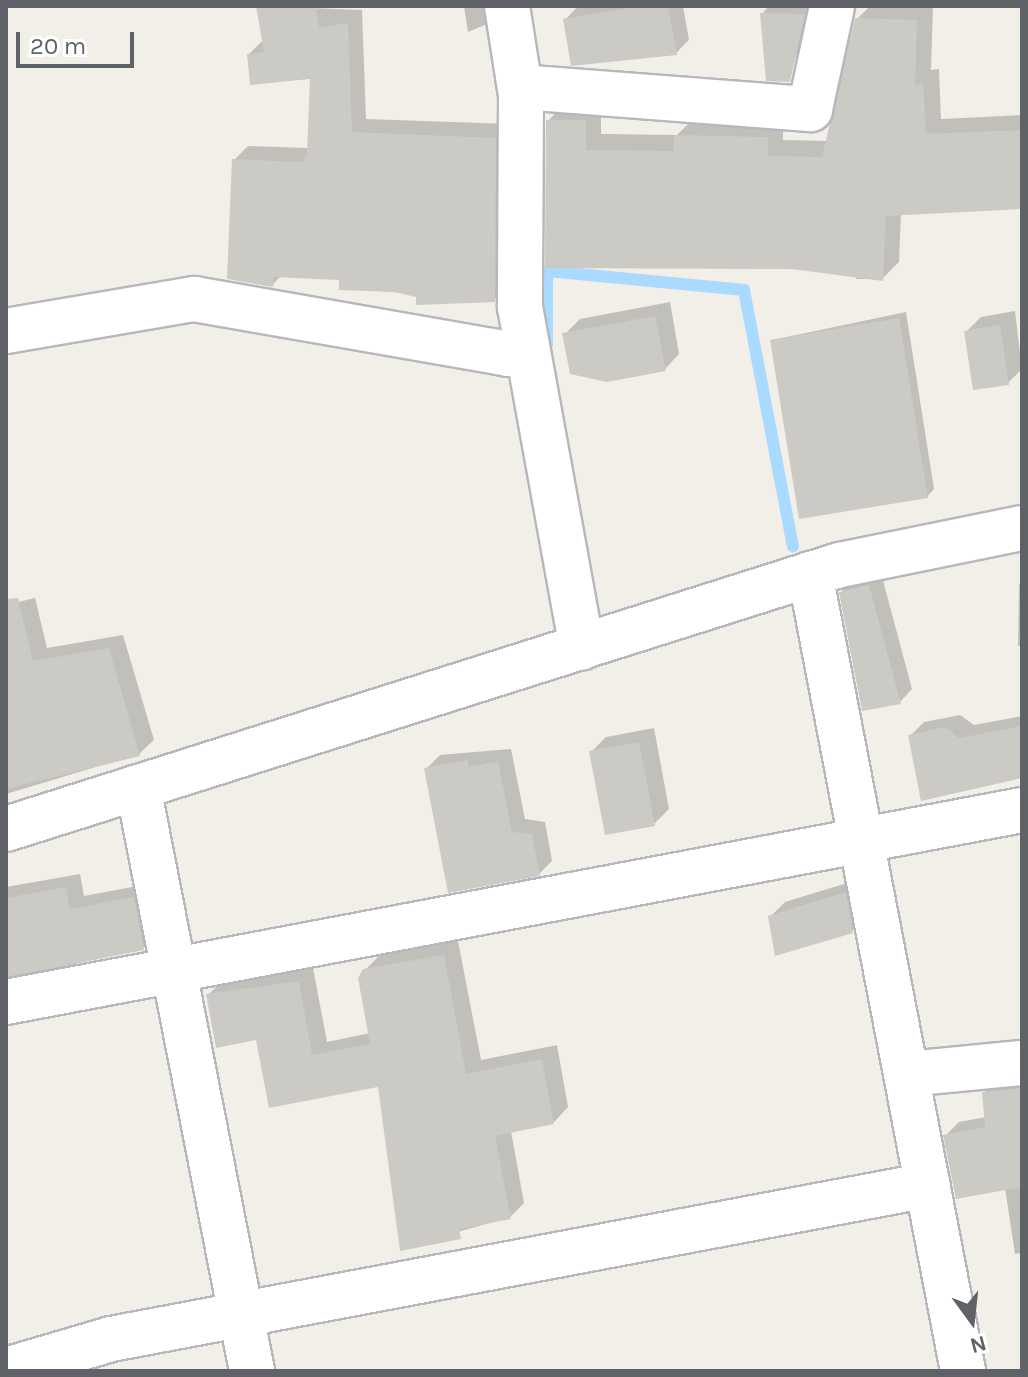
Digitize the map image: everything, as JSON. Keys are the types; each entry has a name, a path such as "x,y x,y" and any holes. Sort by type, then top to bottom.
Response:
{"street":[{"path":"507,6 521,87 520,307 582,647"},
{"path":"521,87 810,109 832,6"},
{"path":"6,331 194,299 508,354 528,351"},
{"path":"6,829 810,574 901,548 1022,528"},
{"path":"810,574 963,1371"},
{"path":"138,787 176,969 252,1371"},
{"path":"6,1002 1022,810"},
{"path":"907,1074 1022,1063"},
{"path":"6,1370 241,1314 928,1185"}],"building":[{"path":"256,6 316,6 319,27 348,23 352,132 496,138 495,302 416,305 416,297 395,292 339,290 339,280 274,277 273,287 227,279 232,159 303,162 307,152 310,79 250,85 247,54 264,52"},
{"path":"639,6 668,6 677,55 571,66 563,19"},
{"path":"760,13 805,14 790,82 766,81"},
{"path":"855,18 917,20 915,85 923,84 926,134 1022,130 1022,209 886,216 883,281 792,269 545,268 546,120 586,120 586,150 674,151 674,135 768,137 768,156 822,157"},
{"path":"655,316 666,371 607,382 570,374 562,333"},
{"path":"899,318 928,498 799,519 770,340"},
{"path":"1000,325 1009,385 973,390 964,331"},
{"path":"869,585 901,704 862,711 839,592"},
{"path":"18,598 33,661 109,648 140,756 6,789 6,599"},
{"path":"1022,726 1022,778 921,801 908,735 946,727 959,738"},
{"path":"639,742 655,826 605,835 589,751"},
{"path":"467,760 469,767 498,761 512,832 532,834 540,876 448,893 424,768"},
{"path":"66,887 70,909 134,897 144,950 6,977 6,898"},
{"path":"846,892 853,933 775,956 768,916"},
{"path":"444,955 466,1074 542,1059 554,1124 495,1136 511,1219 459,1229 461,1239 400,1251 378,1087 269,1108 256,1040 216,1048 206,994 299,981 312,1055 370,1044 358,978 363,969"},
{"path":"1022,1088 1022,1187 956,1199 943,1135 985,1127 982,1092"}],"waterway":[{"path":"547,345 547,271 744,290 793,546"}]}
